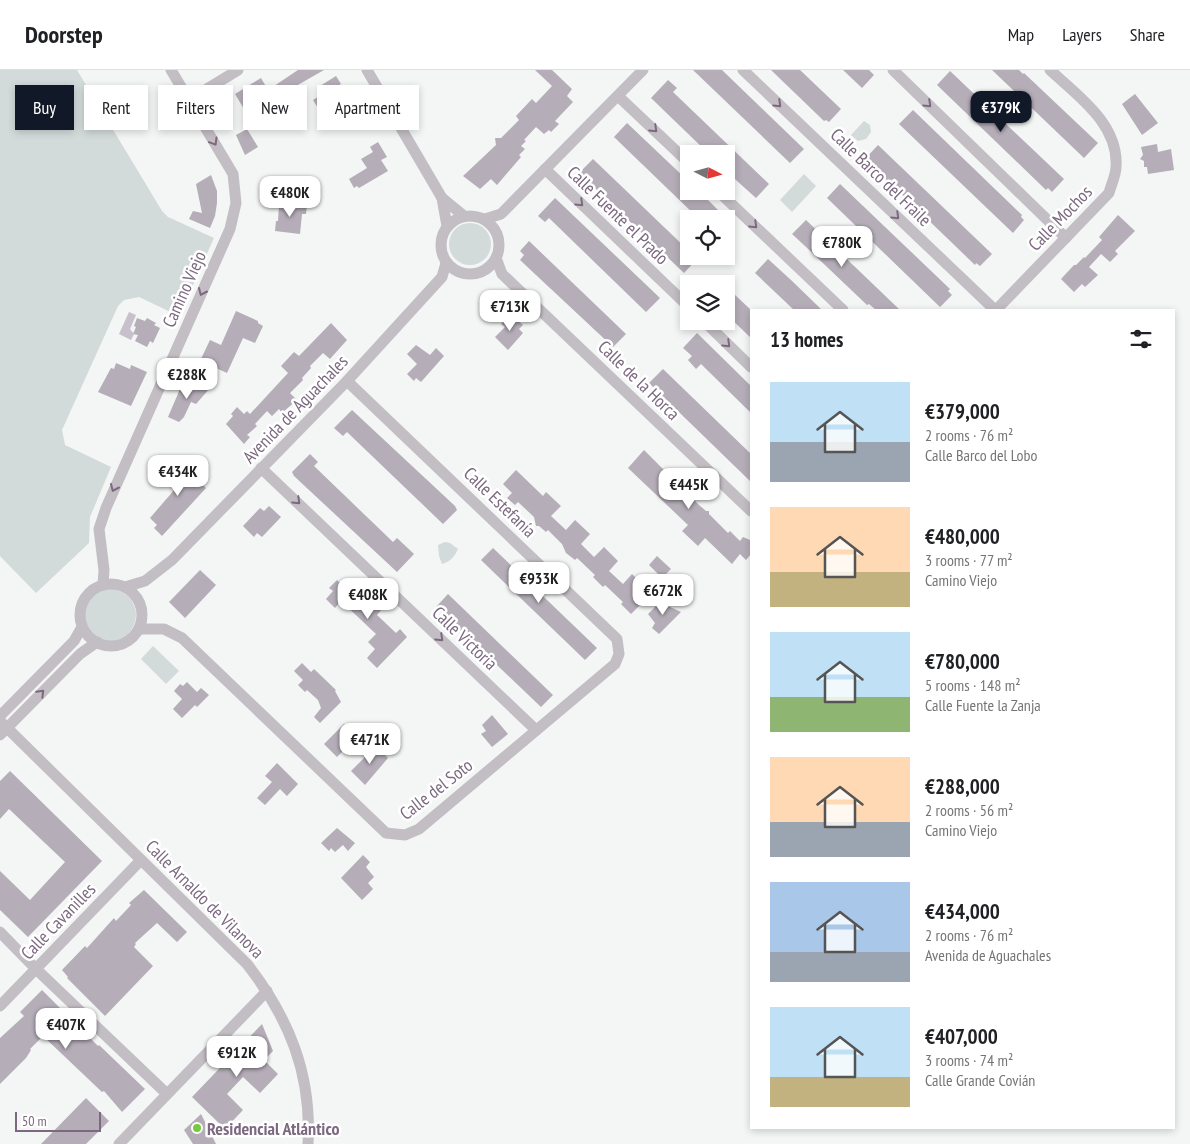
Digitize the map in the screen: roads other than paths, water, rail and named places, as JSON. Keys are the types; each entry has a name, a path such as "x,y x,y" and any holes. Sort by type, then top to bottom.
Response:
{"street":[{"name":"Camino Viejo","path":"171,70 180,85"},
{"path":"214,85 238,70"},
{"path":"367,70 442,198 447,226 440,243 441,252 446,263 457,272 472,274 487,269 496,258 499,244 497,231 501,214"},
{"path":"485,219 501,214 643,70"},
{"name":"Calle Barco del Fraile","path":"743,70 994,309"},
{"path":"893,70 1066,238"},
{"name":"Calle Mochos","path":"996,309 1109,193 1116,168 1115,147 1109,131 1094,111 1050,70"},
{"path":"618,96 680,155"},
{"name":"Camino Viejo","path":"103,585 104,570 99,530 106,508 230,229 236,202 233,174 207,130"},
{"name":"Calle Fuente el Prado","path":"544,170 680,298"},
{"path":"442,198 464,216"},
{"path":"727,200 842,309"},
{"path":"447,226 464,216 474,216 492,223 497,231"},
{"name":"Calle de la Horca","path":"496,258 502,274"},
{"name":"Avenida de Aguachales","path":"125,587 145,581 172,560 347,381 442,277 446,263"},
{"name":"Calle de la Horca","path":"487,269 502,274 750,510"},
{"name":"Avenida de Aguachales","path":"442,277 457,272"},
{"path":"713,330 750,366"},
{"name":"Calle Estefanía","path":"347,381 617,639 619,654"},
{"name":"Calle Victoria","path":"261,468 536,730"},
{"name":"Avenida de Aguachales","path":"136,597 145,581"},
{"path":"114,584 125,587 136,597 141,609 140,623 133,636 122,644 110,646 97,642 88,635 82,626 80,614 83,601 90,592 103,585 114,584"},
{"name":"Calle del Soto","path":"140,623 173,632 182,638 386,833 405,835 419,829 615,664 619,654"},
{"path":"0,716 74,641 82,626"},
{"path":"2,728 80,654 97,642"},
{"name":"Calle Arnaldo de Vilanova","path":"2,728 142,860 247,964 267,991 280,1014 296,1050 305,1086 310,1118 308,1144"},
{"name":"Calle Cavanilles","path":"0,1006 142,860"},
{"path":"0,932 167,1094"},
{"path":"119,1144 267,991"}],"place":[{"name":"Residencial Atlántico","path":"197,1128"}]}
